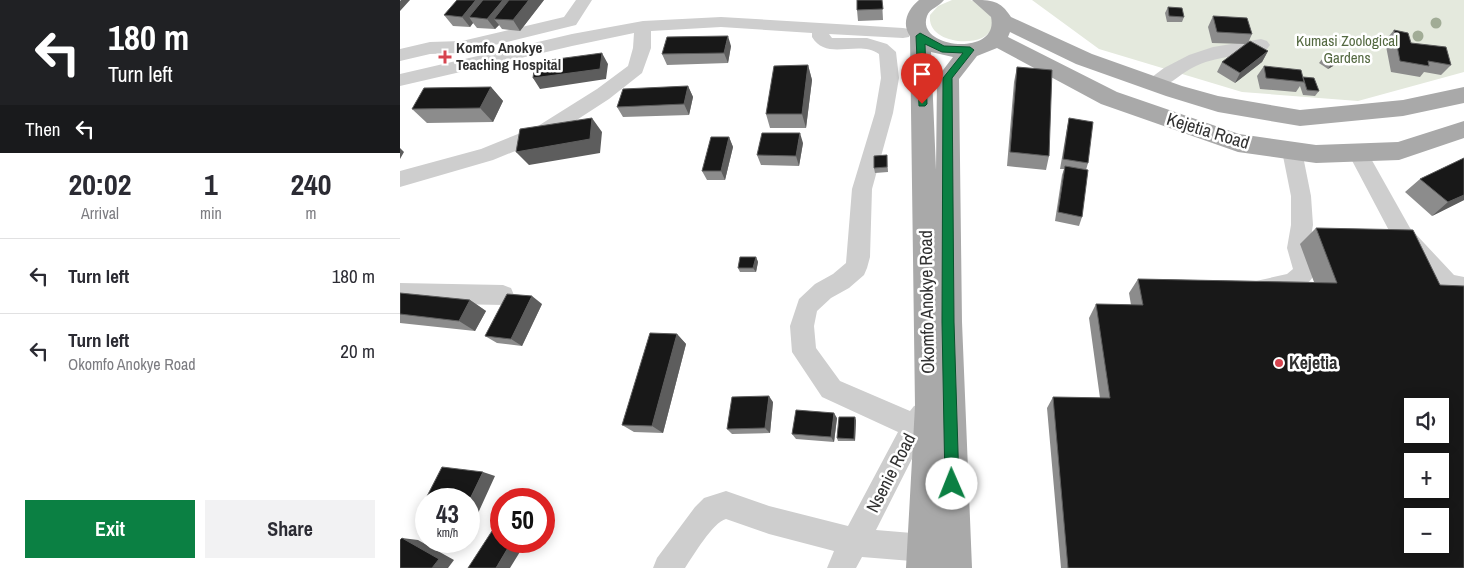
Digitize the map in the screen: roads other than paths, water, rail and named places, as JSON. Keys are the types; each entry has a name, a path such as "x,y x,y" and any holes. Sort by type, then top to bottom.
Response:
{"main road":[{"path":"904,0 912,34"},
{"path":"912,34 942,49 970,50 981,48 999,30 996,9 982,0"},
{"path":"912,34 919,11 931,1"},
{"name":"Kejetia Road","path":"999,30 1154,84 1218,104 1300,118 1403,108 1464,95"},
{"name":"Kejetia Road","path":"999,30 1109,98 1238,143 1316,154 1399,151 1464,128"},
{"name":"Okomfo Anokye Road","path":"912,34 923,156 922,416 924,558"},
{"name":"Okomfo Anokye Road","path":"954,568 948,322 948,78 970,50"}],"street":[{"path":"572,40 570,22 584,0"},
{"path":"400,55 430,48 462,47 570,22"},
{"path":"400,80 572,40 643,26 721,22 912,34"},
{"path":"400,179 486,155 536,134 603,94 636,69 642,48 643,26"},
{"path":"822,28 820,37 828,44 872,44 881,47 887,52 890,78 884,113 870,153 862,189 859,257 856,268 841,281 822,291 808,306 802,326 804,352 831,389 922,416"},
{"path":"1154,84 1188,60 1223,51 1252,49 1261,44"},
{"path":"1240,286 1270,288 1293,283 1304,272 1298,248 1302,224 1301,196 1292,151"},
{"path":"1358,153 1402,234 1447,282 1464,287"},
{"path":"400,293 503,295"},
{"name":"Nsenie Road","path":"841,568 922,416 951,385"},
{"path":"667,568 714,508 726,505 769,520 924,558"}],"place":[{"name":"Komfo Anokye Teaching Hospital","path":"445,57"},
{"name":"Kejetia","path":"1279,363"}],"park label":[{"name":"Kumasi Zoological Gardens","path":"1347,50"}]}
